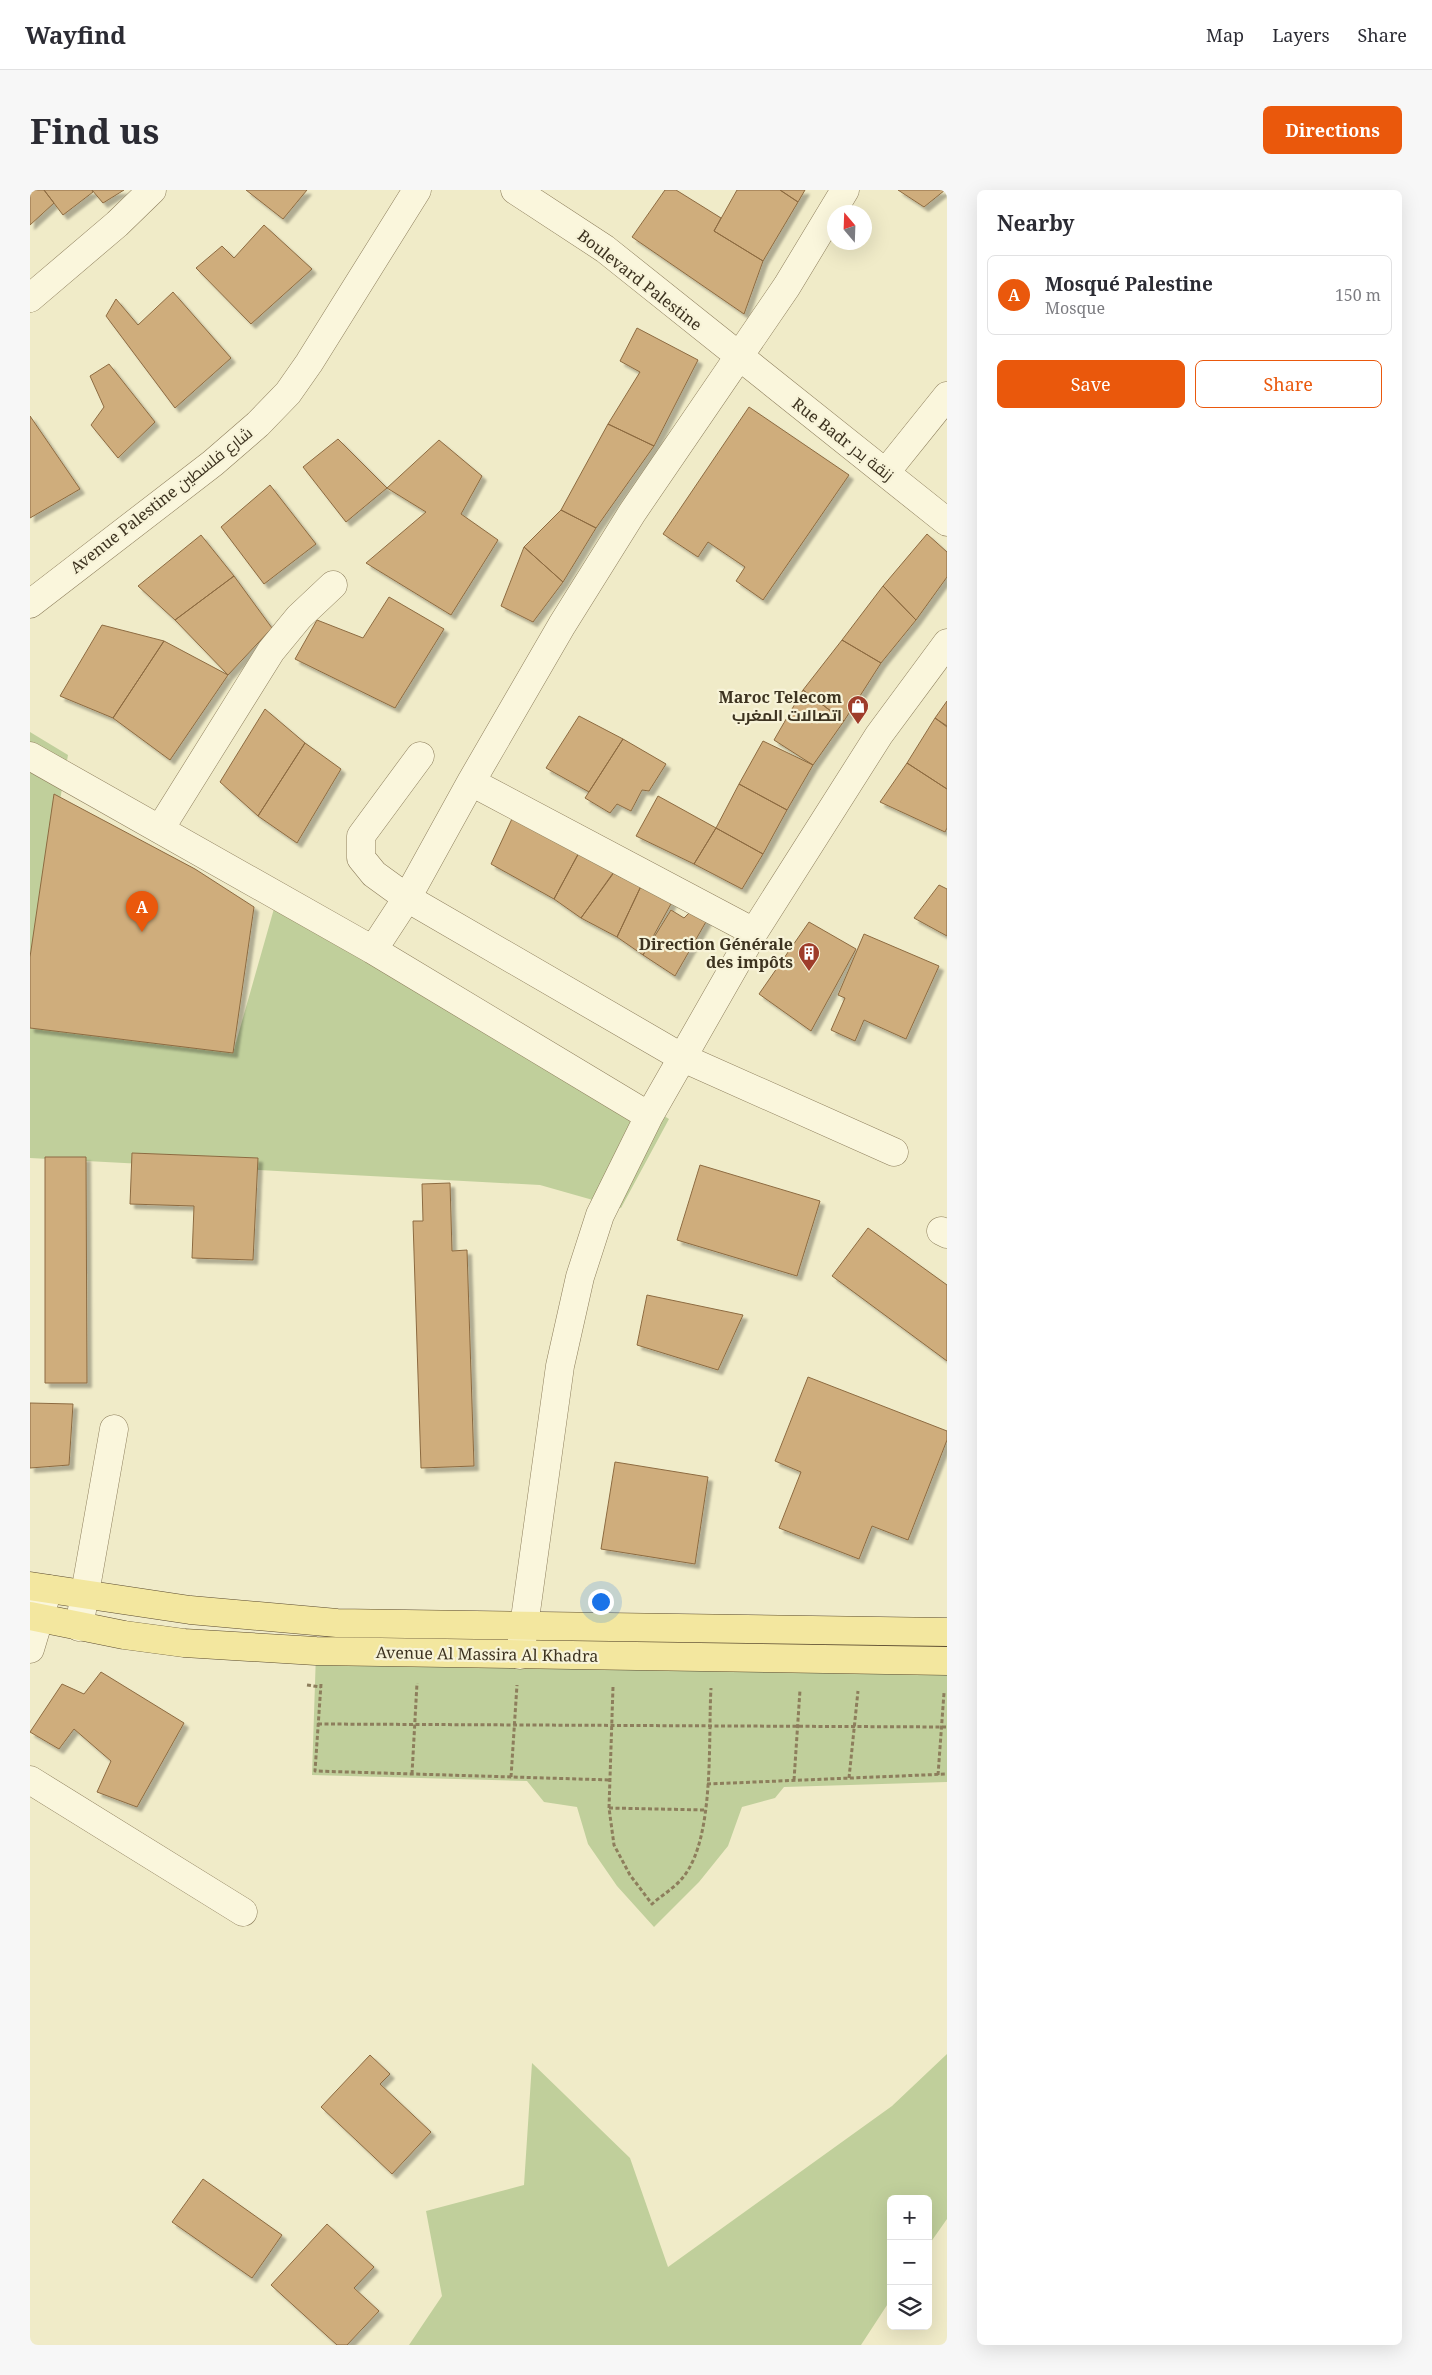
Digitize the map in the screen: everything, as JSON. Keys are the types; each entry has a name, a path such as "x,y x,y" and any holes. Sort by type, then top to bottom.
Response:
{"main road":[{"name":"Avenue Al Massira Al Khadra","path":"39,1588 190,1610 318,1622 524,1627 947,1632"},
{"name":"Avenue Al Massira Al Khadra","path":"35,1617 167,1640 244,1647 520,1654 947,1661"}],"street":[{"path":"30,298 117,224 152,190"},
{"name":"Avenue Palestine شارع فلسطين","path":"30,604 213,463 258,424 288,393 310,362 417,190"},
{"name":"Boulevard Palestine","path":"515,190 605,249 737,356"},
{"path":"373,950 407,898 471,782 562,625 632,513 737,356 787,286 845,190"},
{"name":"Rue Badr زنقة بدر","path":"737,356 947,522"},
{"path":"886,472 947,396"},
{"path":"160,829 241,695 271,651 299,617 334,585"},
{"path":"520,1654 543,1475 560,1366 580,1277 600,1215 649,1116 754,932 880,735 945,651"},
{"path":"30,756 373,950 649,1116"},
{"path":"420,756 361,836 361,858 374,874 407,898 683,1058 894,1152"},
{"path":"471,782 754,932"},
{"path":"79,1626 114,1430"},
{"path":"30,1649 39,1588"},
{"path":"30,1780 243,1912"}],"path":[{"path":"613,1686 609,1808 614,1845 630,1875 652,1904 684,1876 697,1849 704,1826 711,1678"},
{"path":"321,1679 315,1771 611,1780"},
{"path":"412,1774 417,1681"},
{"path":"511,1777 517,1683"},
{"path":"794,1780 801,1689"},
{"path":"849,1778 858,1689"},
{"path":"938,1775 945,1691"},
{"path":"318,1724 947,1727"},
{"path":"707,1784 947,1774"},
{"path":"609,1808 705,1810"}],"green space":[{"path":"30,732 68,755 30,969"},
{"path":"281,884 669,1119 621,1208 540,1185 30,1158 30,1028 233,1053"},
{"path":"316,1653 947,1666 947,1782 784,1787 775,1798 742,1807 728,1846 699,1882 654,1927 617,1886 588,1844 577,1807 544,1802 527,1781 312,1775"},
{"path":"947,2054 947,2219 932,2240 932,2195 887,2195 887,2305 861,2345 409,2345 442,2296 426,2211 524,2185 532,2063 630,2158 668,2267 892,2106"}],"building":[{"path":"30,190 44,190 54,203 30,225"},
{"path":"44,190 92,190 93,192 63,215"},
{"path":"92,190 124,190 103,203"},
{"path":"246,190 307,190 283,219"},
{"path":"665,190 676,190 721,218 714,231 763,261 744,314 632,237"},
{"path":"737,190 780,190 798,202 763,261 714,231"},
{"path":"780,190 805,190 798,202"},
{"path":"898,190 945,190 924,207"},
{"path":"264,225 312,269 251,324 196,268 222,246 234,258"},
{"path":"173,292 231,358 175,408 106,316 116,299 138,325"},
{"path":"637,328 698,360 654,446 608,424 640,372 620,361"},
{"path":"109,364 155,422 118,458 91,425 104,407 90,376"},
{"path":"749,407 849,475 763,600 736,581 745,567 708,542 698,557 663,534"},
{"path":"30,416 80,489 30,518"},
{"path":"608,424 654,446 596,528 561,510"},
{"path":"338,439 387,488 346,522 303,467"},
{"path":"439,440 482,476 461,514 498,540 451,615 366,563 426,512 387,488"},
{"path":"270,485 316,544 264,584 221,527"},
{"path":"561,510 596,528 563,582 524,547"},
{"path":"927,534 947,552 947,577 916,620 883,586"},
{"path":"201,535 234,576 175,620 138,586"},
{"path":"524,547 563,582 533,622 501,606"},
{"path":"234,576 272,628 228,675 175,620"},
{"path":"883,586 916,620 881,663 842,640"},
{"path":"389,597 444,629 395,708 295,659 317,620 363,638"},
{"path":"102,625 164,641 113,718 60,696"},
{"path":"842,640 881,663 844,721 803,690"},
{"path":"164,641 228,675 170,760 113,718"},
{"path":"803,690 844,721 813,765 774,740"},
{"path":"947,701 947,726 935,718"},
{"path":"265,709 305,743 258,816 220,782"},
{"path":"579,716 623,739 589,792 546,768"},
{"path":"935,718 947,727 947,789 907,763"},
{"path":"623,739 666,764 649,791 642,790 631,811 617,804 610,813 585,798"},
{"path":"763,741 813,765 787,810 739,784"},
{"path":"305,743 341,769 297,843 258,816"},
{"path":"907,763 947,789 947,828 945,832 880,802"},
{"path":"739,784 787,810 763,854 716,828"},
{"path":"54,794 195,869 254,907 233,1053 30,1028 30,957"},
{"path":"658,796 716,828 694,864 636,836"},
{"path":"517,808 582,847 554,899 491,864"},
{"path":"716,828 763,854 742,889 694,864"},
{"path":"582,847 618,867 581,918 554,899"},
{"path":"626,871 642,884 617,937 581,918 613,873 621,877"},
{"path":"642,884 672,902 643,955 617,937"},
{"path":"939,885 947,889 947,936 914,918"},
{"path":"671,910 684,918 691,911 707,920 675,976 643,955"},
{"name":"Direction Générale des impôts","path":"809,922 856,949 811,1031 759,994"},
{"path":"864,934 939,966 906,1039 864,1020 855,1041 831,1030 845,998 838,995"},
{"path":"132,1153 258,1158 253,1260 192,1258 194,1206 130,1204"},
{"path":"45,1157 86,1157 87,1383 45,1383"},
{"path":"700,1165 820,1201 797,1276 677,1240"},
{"path":"450,1183 452,1251 467,1250 474,1466 421,1468 413,1221 423,1221 422,1184"},
{"path":"868,1228 947,1285 947,1361 832,1276"},
{"path":"647,1295 743,1315 718,1370 637,1345"},
{"path":"808,1377 947,1431 947,1440 908,1540 872,1526 859,1559 779,1528 801,1472 775,1461"},
{"path":"30,1403 73,1404 69,1465 30,1468"},
{"path":"615,1462 708,1477 695,1564 601,1549"},
{"path":"101,1672 184,1723 137,1807 97,1792 111,1761 74,1729 59,1749 30,1732 62,1684 84,1694"},
{"path":"370,2055 390,2074 380,2084 431,2132 392,2174 321,2107"},
{"path":"203,2179 282,2235 252,2278 172,2222"},
{"path":"327,2224 374,2267 354,2288 379,2311 347,2345 337,2345 271,2285"}],"place":[{"name":"Maroc Telecom اتصالات المغرب","path":"858,725"},
{"name":"Mosqué Palestine","path":"142,932"},
{"name":"Direction Générale des impôts","path":"809,972"}]}
